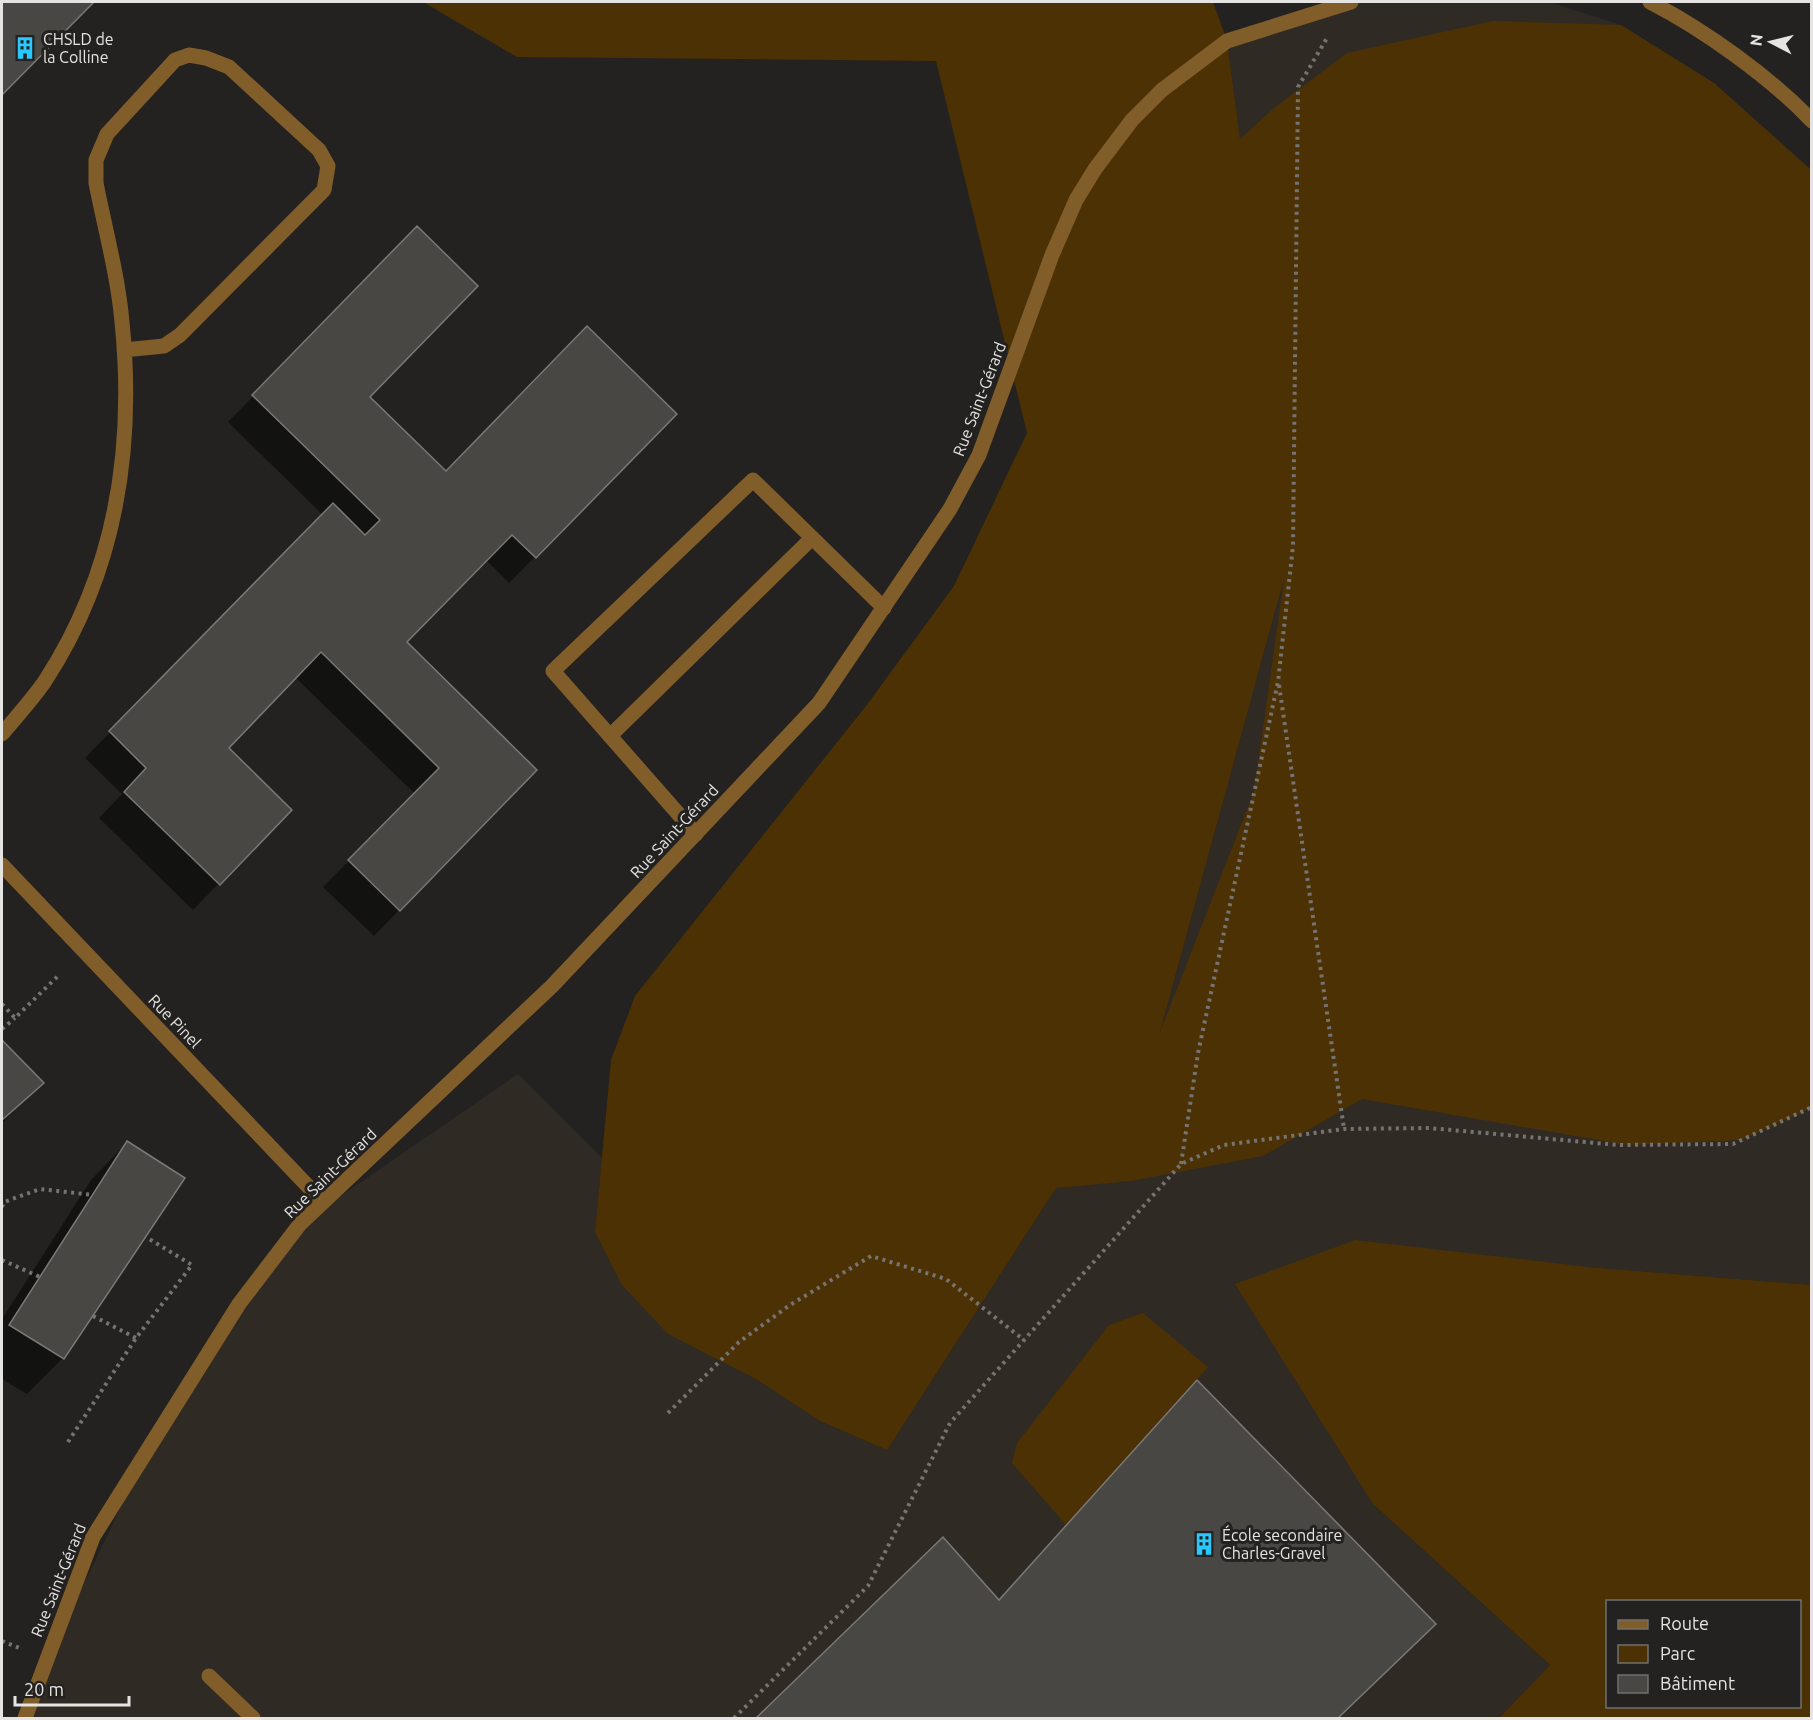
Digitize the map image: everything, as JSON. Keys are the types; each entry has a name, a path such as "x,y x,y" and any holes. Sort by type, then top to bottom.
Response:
{"street":[{"name":"Rue Saint-Gérard","path":"25,1719 93,1537 239,1304 300,1224 552,986 819,703 950,509 979,454 1052,255 1076,200 1095,169 1132,120 1162,90 1227,41 1350,2"},
{"path":"1650,2 1700,31 1796,105 1812,121"},
{"path":"2,734 44,682 81,617 98,573 118,504 127,431 124,350 122,321 96,183 96,160 107,134 175,60 189,55 206,58 229,67 319,150 328,166 324,190 180,335 164,346 124,350"},
{"path":"696,834 553,671 753,480 884,608"},
{"path":"610,735 812,538"},
{"name":"Rue Pinel","path":"2,865 323,1202"},
{"path":"208,1676 253,1719"}],"path":[{"path":"1181,1164 1198,1053 1278,682 1293,546 1298,87 1350,2"},
{"path":"1278,682 1344,1129"},
{"path":"2,1029 58,976"},
{"path":"2,1004 15,1018"},
{"path":"734,1719 868,1586 950,1423 1181,1164 1224,1145 1344,1129 1429,1128 1618,1145 1733,1144 1812,1107"},
{"path":"2,1207 4,1202 40,1189 93,1195"},
{"path":"68,1442 136,1338 192,1265 146,1237"},
{"path":"668,1413 739,1342 790,1305 871,1256 946,1279 1024,1340"},
{"path":"2,1260 40,1277"},
{"path":"93,1316 136,1338"}],"shaded area":[{"name":"École secondaire Charles-Gravel","path":"1353,2 1549,2 1621,25 1714,83 1811,169 1811,1285 1588,1267 1373,1504 1550,1665 1499,1718 31,1718 49,1657 155,1436 300,1224 518,1074 602,1158 595,1232 756,1379 820,1421 887,1450 1056,1188 1158,1039 1293,546 1227,41"}],"green space":[{"path":"423,2 1213,2 1227,41 1240,139 1274,108 1347,53 1493,21 1621,25 1714,83 1811,170 1811,1108 1742,1140 1627,1145 1362,1099 1263,1156 1131,1181 1056,1188 887,1450 820,1421 756,1379 668,1334 622,1285 595,1232 611,1060 635,996 866,706 954,586 1027,433 936,61 517,57","holes":["1284,579 1254,792 1160,1032"]},
{"path":"1355,1240 1588,1267 1811,1285 1811,1718 1499,1718 1550,1665 1373,1504 1235,1284"},
{"path":"1143,1313 1208,1367 1066,1525 1012,1463 1017,1443 1109,1325"}],"building":[{"name":"CHSLD de la Colline","path":"2,2 94,2 2,95"},
{"path":"417,226 478,286 370,397 446,471 587,326 677,414 536,558 512,535 407,642 537,770 400,911 348,860 439,768 321,652 229,748 292,810 220,885 124,792 146,768 109,731 333,503 365,535 380,520 252,395"},
{"path":"2,1040 44,1083 2,1120"},
{"path":"127,1141 185,1178 64,1359 9,1325"},
{"name":"École secondaire Charles-Gravel","path":"1197,1380 1436,1624 1338,1718 756,1718 943,1537 999,1600"}],"place":[{"name":"CHSLD de la Colline","path":"25,48"},
{"name":"École secondaire Charles-Gravel","path":"1204,1544"}]}
